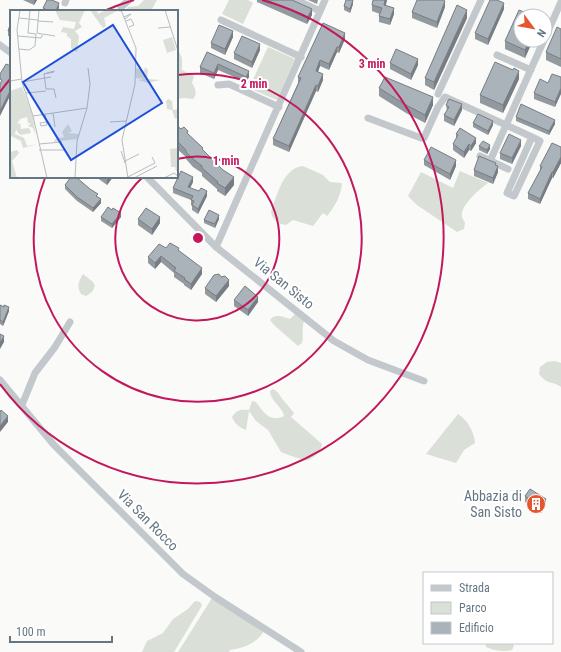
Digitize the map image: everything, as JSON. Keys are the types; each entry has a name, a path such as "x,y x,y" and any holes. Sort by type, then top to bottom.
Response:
{"street":[{"path":"121,7 129,0"},
{"path":"296,0 320,11"},
{"path":"216,247 325,0"},
{"path":"438,94 481,0"},
{"path":"553,19 561,2"},
{"path":"221,20 301,57"},
{"path":"0,45 10,52"},
{"path":"490,161 540,48"},
{"path":"497,55 531,70"},
{"path":"218,85 230,84 279,107"},
{"path":"368,118 424,138 438,107 445,97 506,124 532,137 540,141 514,196 506,192 532,137"},
{"path":"480,156 508,169"},
{"name":"Via San Sisto","path":"148,178 216,247 334,340 368,360 424,381"},
{"path":"22,405 35,373 55,347 70,322"},
{"name":"Via San Rocco","path":"0,380 65,456 183,574 215,597 301,652"}],"green space":[{"path":"144,0 157,0 152,10 126,10 128,7 138,6"},
{"path":"229,0 248,0 253,3 243,24 222,14"},
{"path":"268,47 295,59 277,100 249,88"},
{"path":"178,49 182,58 182,70 194,76 192,83 196,93 195,97 193,99 178,99"},
{"path":"303,166 323,175 330,182 342,183 339,197 327,216 323,213 313,226 293,220 286,225 281,224 274,219 271,212 278,191 290,172"},
{"path":"460,171 488,183 471,198 464,207 462,217 465,223 464,229 457,232 417,205 408,196 421,172 453,188"},
{"path":"83,274 93,282 95,286 92,292 86,296 81,294 78,286"},
{"path":"295,314 304,321 302,343 298,346 270,320 277,316 290,319"},
{"path":"555,361 561,363 561,387 548,382 539,374 540,367 547,362"},
{"path":"273,389 294,413 291,417 322,444 319,452 312,458 304,460 281,452 268,430 256,421 249,411 246,430 241,428 233,419 232,417 237,411 249,410 252,401 256,402 264,413 271,417 279,418 284,416 272,398 270,391"},
{"path":"458,414 470,427 475,443 464,450 456,463 426,454"},
{"path":"212,598 264,631 254,642 240,648 230,650 229,652 178,652"},
{"path":"195,601 200,602 202,605 174,652 142,652 147,641 163,633 173,619 188,609"},
{"path":"485,644 513,644 514,646 512,650 506,651 499,651 486,647"}],"building":[{"path":"47,0 52,0 59,3 56,10 47,10 43,8"},
{"path":"267,0 292,0 312,9 307,18"},
{"path":"346,0 353,0 350,9 344,6"},
{"path":"373,0 385,0 384,5 394,8 390,19 379,16 382,8 372,5"},
{"path":"417,0 445,1 437,22 412,12"},
{"path":"490,0 497,0 504,3 488,39 475,33"},
{"path":"457,5 467,10 434,82 425,78"},
{"path":"323,23 345,33 329,64 320,60 316,71 323,74 318,86 316,85 289,146 273,139 301,78 298,77"},
{"path":"513,23 513,45 505,41"},
{"path":"219,25 233,31 225,49 211,43"},
{"path":"557,27 561,29 561,59 546,52 548,48 553,48 553,36"},
{"path":"242,36 260,44 252,62 234,53"},
{"path":"396,49 418,59 411,74 390,63"},
{"path":"207,52 249,71 246,77 218,64 214,73 200,67"},
{"path":"495,62 519,71 503,105 480,95"},
{"path":"6,64 10,66 10,91 0,111 0,84 2,80 0,79 0,74"},
{"path":"552,74 561,77 561,88 555,102 534,93 540,79 548,83"},
{"path":"385,77 433,97 425,115 379,88"},
{"path":"449,99 462,104 454,120 444,115 449,107 446,105"},
{"path":"521,104 555,120 549,131 516,117"},
{"path":"478,114 493,121 488,131 473,123"},
{"path":"178,127 181,129 184,127 188,131 187,133 203,148 202,149 211,159 223,170 234,177 225,188 217,183 218,182 186,152 186,150 178,142"},
{"path":"460,128 476,138 471,146 469,144 464,152 453,144 458,135 456,134"},
{"path":"509,134 521,140 512,158 500,153"},
{"path":"483,141 490,145 487,150 479,146"},
{"path":"552,143 561,147 561,157 552,172 540,199 528,193 542,167 540,166"},
{"path":"431,147 456,160 450,174 424,160"},
{"path":"479,156 496,163 495,165 498,166 493,178 474,170"},
{"path":"181,171 193,177 188,187 199,191 201,188 207,191 198,209 192,205 194,201 191,200 193,196 173,188"},
{"path":"70,178 77,178 98,194 96,196 101,199 93,208 77,197 65,185"},
{"path":"108,207 121,213 112,224 101,217"},
{"path":"146,208 160,217 152,229 138,219"},
{"path":"209,210 219,215 215,224 204,220"},
{"path":"170,243 179,248 178,250 202,268 191,284 174,271 176,268 161,256 155,263 148,257 159,244 166,248"},
{"path":"219,274 221,277 225,276 229,280 216,296 205,288 214,275"},
{"path":"245,286 258,297 248,310 234,300"},
{"path":"0,305 9,307 3,322 0,320"},
{"path":"0,334 4,336 0,343"},
{"path":"1,410 8,416 0,426 0,412"},
{"path":"530,489 546,499 541,507 525,496"}],"place":[{"name":"Abbazia di San Sisto","path":"536,504"}]}
